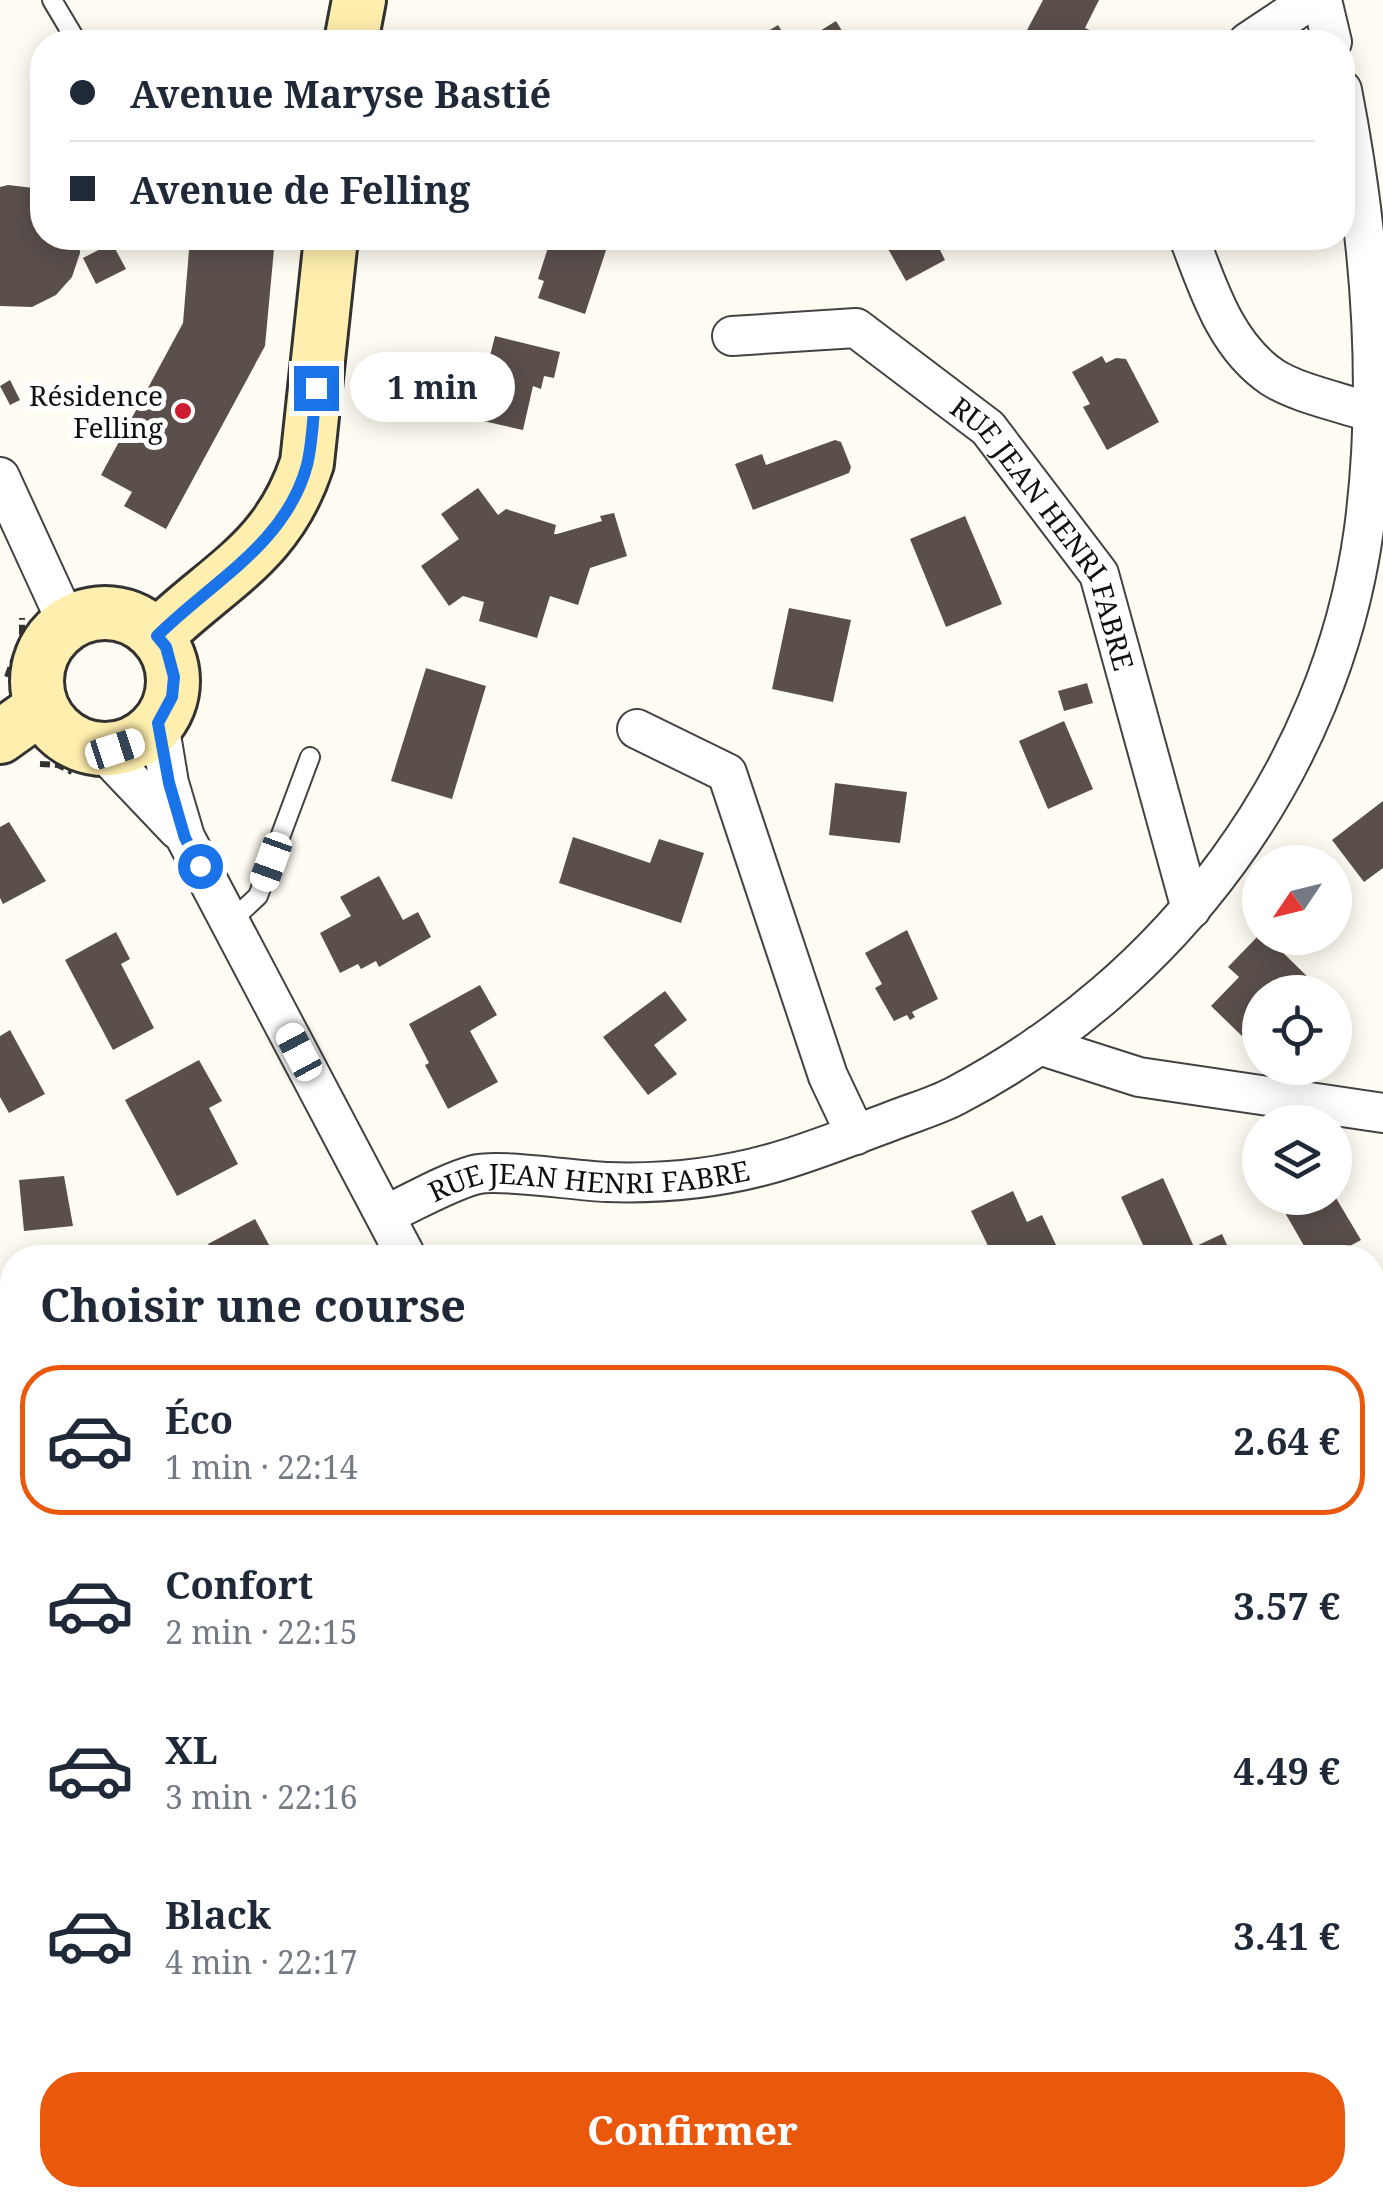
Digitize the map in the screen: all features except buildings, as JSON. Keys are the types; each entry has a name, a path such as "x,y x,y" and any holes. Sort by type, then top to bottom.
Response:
{"street":[{"path":"354,30 360,0"},
{"path":"1266,30 1311,0"},
{"path":"1322,0 1329,30"},
{"name":"RUE JEAN HENRI FABRE","path":"385,1215 478,1174 612,1182 705,1176 772,1164 952,1098 1039,1044 1113,986 1191,910 1254,826 1316,711 1356,574 1375,414 1366,244 1355,157"},
{"path":"157,636 256,551 280,524 298,490 308,463 330,250"},
{"path":"1194,250 1215,305 1246,355 1274,378 1375,414"},
{"name":"RUE JEAN HENRI FABRE","path":"732,336 856,328 988,428 1100,574 1191,910"},
{"path":"2,485 52,638 23,696 12,752"},
{"path":"44,614 126,615 166,647 174,677 172,697 158,723 136,742 89,761"},
{"path":"23,696 89,761 185,838"},
{"path":"158,723 169,783 185,838 400,1245"},
{"path":"638,730 727,773 828,1076 856,1134"},
{"path":"1039,1044 1139,1077 1383,1114"}],"lane":[{"path":"52,0 69,30"},
{"path":"230,922 258,896 310,757"}],"path":[{"path":"23,696 22,636 44,614"},
{"path":"12,752 58,765 89,761"}],"place":[{"name":"Résidence Felling","path":"183,411"}],"route":[{"path":"200,866 185,838 169,783 158,723 172,697 174,677 166,647 157,636 256,551 280,524 308,463 316,388"}]}
